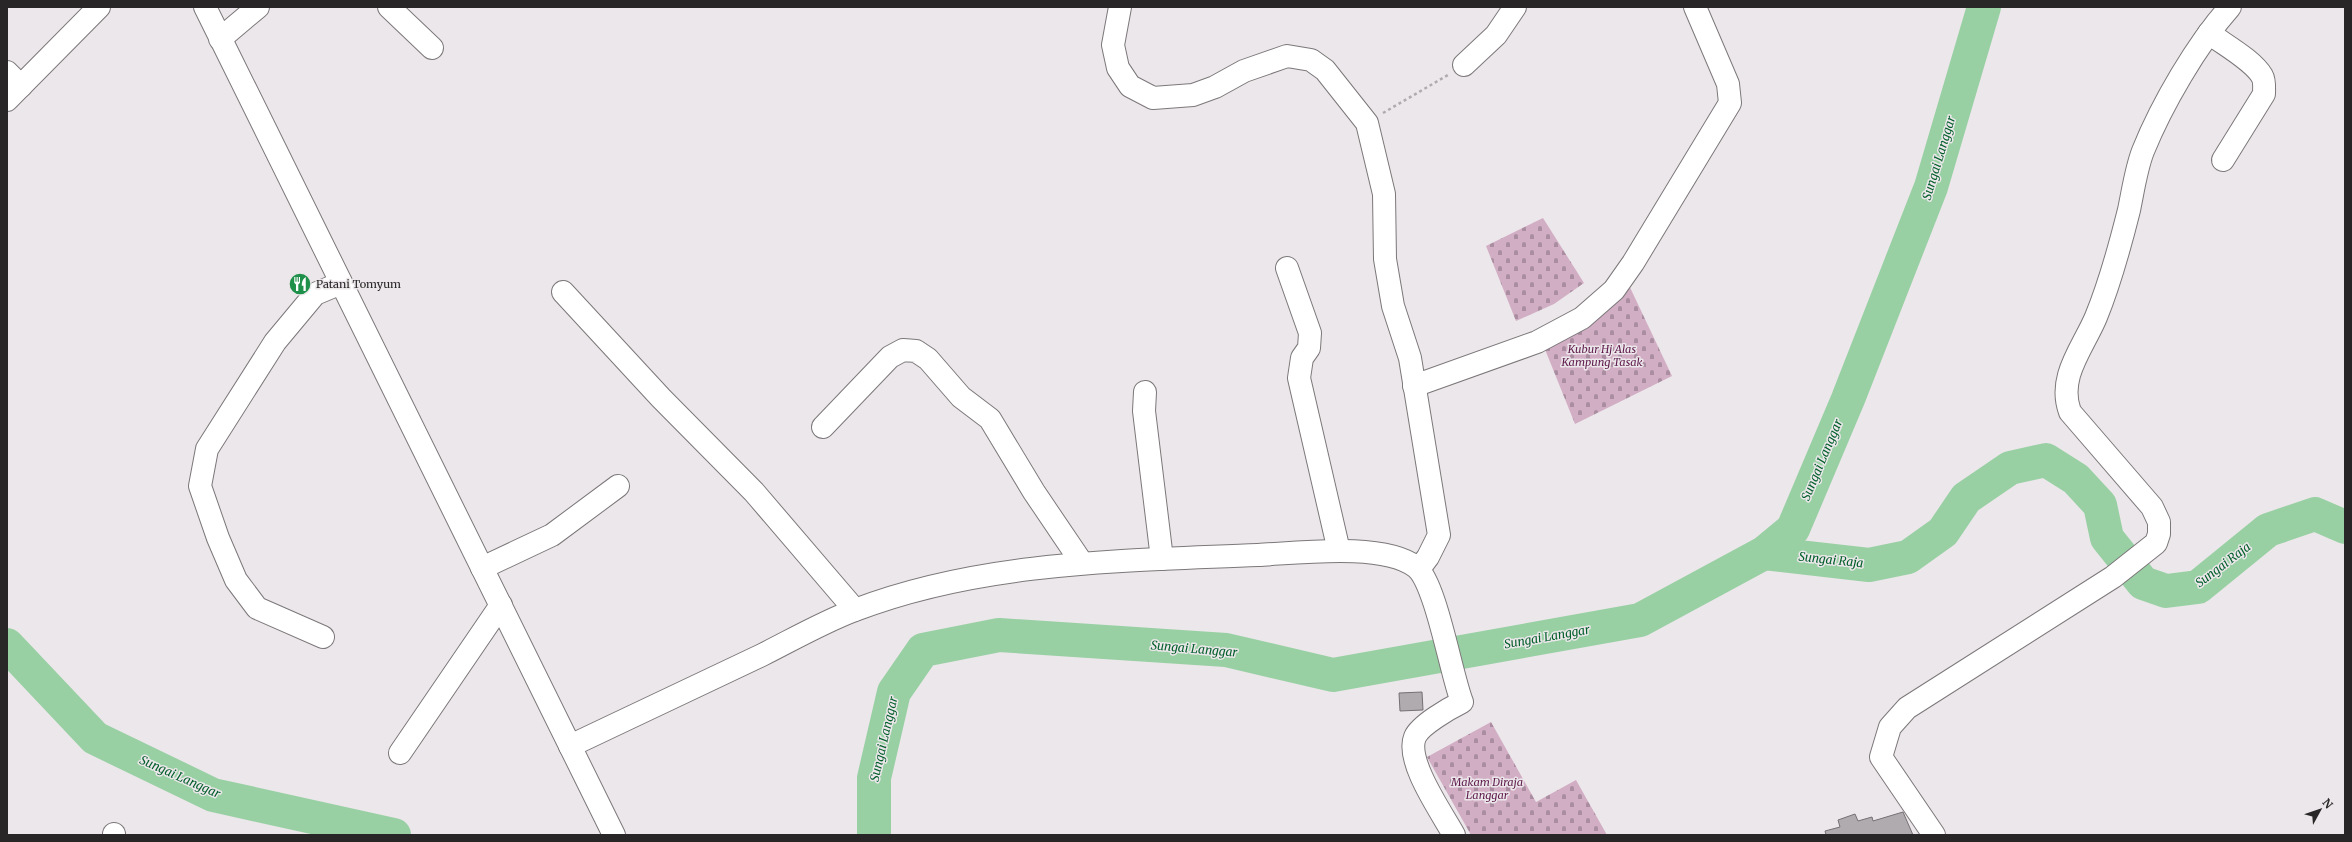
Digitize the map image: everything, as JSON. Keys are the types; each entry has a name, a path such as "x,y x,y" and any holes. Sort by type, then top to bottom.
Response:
{"street":[{"path":"12,86 99,7"},
{"path":"205,7 614,835"},
{"path":"220,39 258,7"},
{"path":"389,7 432,48"},
{"path":"1120,7 1113,45 1118,68 1130,86 1153,98 1193,95 1215,87 1244,71 1287,56 1311,60 1325,70 1366,123 1384,194 1386,259 1393,306 1410,358 1439,535 1428,557 1419,569"},
{"path":"1464,66 1496,35 1515,7"},
{"path":"1414,386 1537,342 1582,318 1614,290 1633,263 1730,103 1728,84 1695,7"},
{"path":"1934,835 1881,757 1890,727 1907,708 2113,577 2156,543 2159,534 2159,522 2152,507 2070,412 2065,400 2066,384 2072,365 2095,317 2117,254 2142,153 2172,93 2209,33 2230,7"},
{"path":"2209,33 2248,61 2262,76 2264,83 2264,94 2223,160"},
{"path":"1287,268 1310,333 1309,348 1302,358 1299,378 1340,551"},
{"path":"323,637 257,608 236,580 218,538 200,486 207,449 275,342 315,294 341,283"},
{"path":"563,292 660,398 754,492 854,610"},
{"path":"823,427 890,357 903,350 916,351 928,359 961,397 990,419 1034,492 1082,563"},
{"path":"1145,392 1144,411 1162,559"},
{"path":"482,568 552,535 618,486"},
{"path":"570,746 854,610 926,588 1016,570 1082,563 1340,551 1388,555 1404,559 1419,569 1431,594 1457,689 1462,702 1424,727 1415,736 1413,752 1418,769 1454,835"},
{"path":"400,753 501,605"}],"path":[{"path":"1366,123 1464,66"}],"green space":[{"path":"1543,218 1584,283 1554,304 1516,321 1486,246"},
{"name":"Kubur Hj Alas Kampung Tasak","path":"1626,279 1672,376 1575,424 1540,337"},
{"name":"Makam Diraja Langgar","path":"1491,722 1536,802 1576,780 1607,835 1471,835 1427,757"}],"building":[{"path":"1422,692 1423,710 1400,711 1399,693"},
{"path":"1903,812 1913,835 1826,835 1825,831 1840,827 1838,820 1855,814 1858,821 1872,817 1873,821"}],"waterway":[{"name":"Sungai Langgar","path":"874,835 874,778 894,692 923,650 999,635 1226,650 1333,675 1640,620 1764,553 1793,529 1848,399 1931,187 1984,7"},
{"name":"Sungai Raja","path":"1764,553 1869,565 1908,557 1943,532 1966,498 2010,468 2046,460 2076,479 2100,505 2107,538 2143,583 2166,591 2198,587 2268,530 2315,514 2345,527"},
{"name":"Sungai Langgar","path":"7,645 95,738 213,795 394,835"}],"place":[{"name":"Patani Tomyum","path":"300,284"}]}
